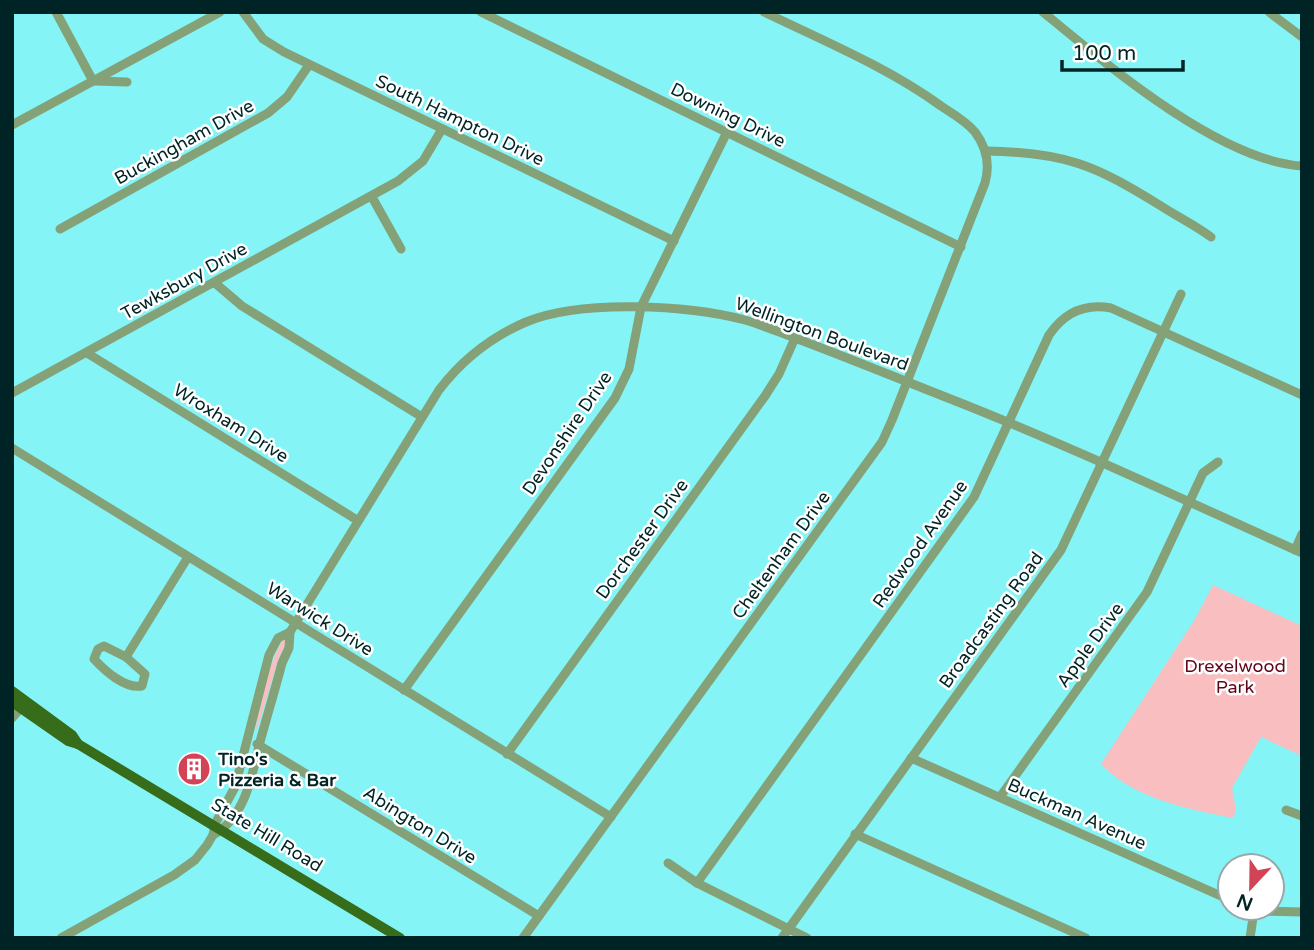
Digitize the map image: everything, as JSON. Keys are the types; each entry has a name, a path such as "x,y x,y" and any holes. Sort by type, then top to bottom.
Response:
{"main road":[{"name":"State Hill Road","path":"12,691 19,704 68,741 78,744 400,938"}],"street":[{"path":"56,12 93,81"},
{"path":"12,125 219,12"},
{"name":"South Hampton Drive","path":"243,12 263,38 309,65 674,240"},
{"name":"Downing Drive","path":"481,12 961,247"},
{"path":"764,12 920,91 965,122 986,151 1038,153 1086,164 1189,220 1211,237"},
{"path":"1043,12 1095,55 1185,120 1247,152 1272,161 1302,166"},
{"path":"1269,12 1302,37"},
{"name":"Buckingham Drive","path":"60,229 268,113 287,97 309,65"},
{"path":"93,81 127,82"},
{"name":"Tewksbury Drive","path":"12,393 372,197 417,167 442,129"},
{"name":"Devonshire Drive","path":"404,690 615,398 631,360 641,307 727,132"},
{"name":"Cheltenham Drive","path":"523,938 887,433 985,183 988,171 986,151"},
{"path":"372,197 401,249"},
{"path":"215,284 242,306 422,417"},
{"name":"Broadcasting Road","path":"782,938 1061,550 1181,294"},
{"name":"Wellington Boulevard","path":"217,830 249,790 282,663 289,648 290,632 422,417 447,380 467,359 491,341 527,322 567,311 641,307 695,311 727,316 795,338 1010,422 1298,551"},
{"name":"Redwood Avenue","path":"697,883 974,497 1049,335 1057,324 1079,309 1111,307 1302,395"},
{"name":"Dorchester Drive","path":"507,754 765,396 779,374 795,338"},
{"name":"Wroxham Drive","path":"87,353 357,520"},
{"name":"Warwick Drive","path":"12,449 611,817"},
{"name":"Apple Drive","path":"1000,797 1147,592 1203,473 1218,462"},
{"path":"1298,551 1302,534"},
{"path":"126,657 188,557"},
{"name":"Wellington Boulevard","path":"217,830 235,787 269,655 278,638 290,632"},
{"path":"104,646 126,657 145,674 142,686 134,687 124,682 94,659 98,649 104,646"},
{"path":"12,718 19,704"},
{"name":"Abington Drive","path":"248,741 260,744 539,916"},
{"name":"Buckman Avenue","path":"911,758 1216,894"},
{"path":"1286,810 1302,816"},
{"path":"61,938 174,876 195,860 217,830"},
{"path":"855,834 1086,938"},
{"path":"668,863 697,883 807,938"}],"green space":[{"name":"Drexelwood Park","path":"1213,585 1302,626 1302,756 1261,737 1232,788 1236,810 1233,818 1162,801 1129,786 1101,764 1195,619"},
{"path":"283,639 287,641 278,660 257,730 266,682"}],"place":[{"name":"Tino's Pizzeria & Bar","path":"194,769"}]}
